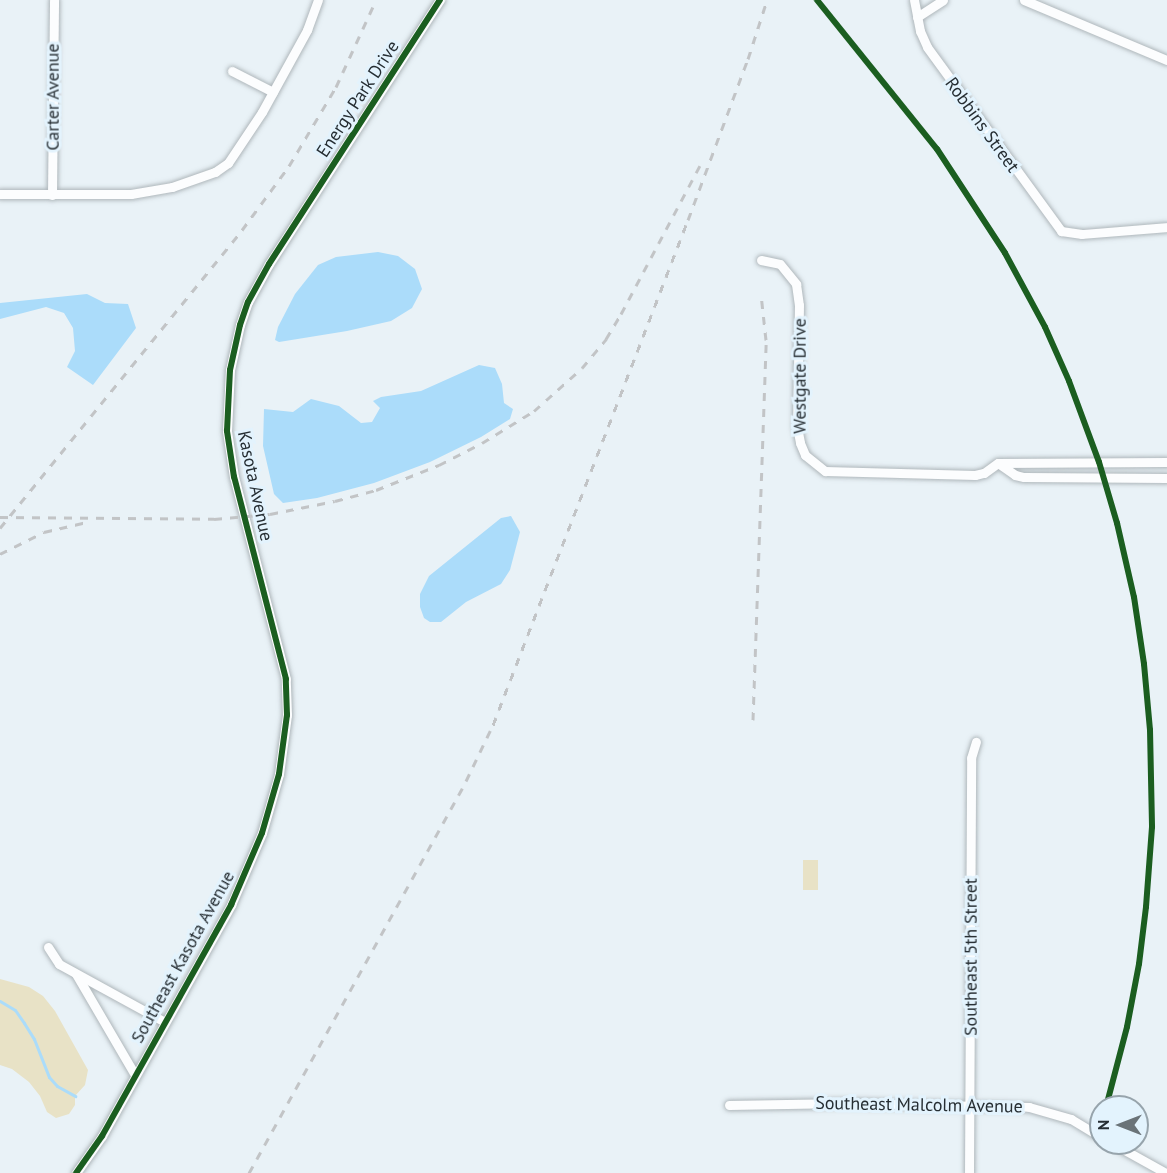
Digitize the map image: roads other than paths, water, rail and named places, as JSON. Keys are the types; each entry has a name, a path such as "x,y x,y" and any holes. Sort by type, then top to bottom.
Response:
{"street":[{"name":"Carter Avenue","path":"52,195 54,0"},
{"path":"0,194 107,196 151,191 195,180 228,163 273,92 307,30 318,0"},
{"name":"Energy Park Drive","path":"301,213 440,0"},
{"name":"Robbins Street","path":"914,0 916,17 927,47 1061,231 1073,234 1167,227"},
{"path":"916,17 940,2 949,0"},
{"path":"1024,0 1167,60"},
{"path":"1041,0 1050,11"},
{"path":"232,71 273,92"},
{"name":"Kasota Avenue","path":"284,742 287,711 283,661 234,477 226,415 234,348 248,302 301,213"},
{"name":"Westgate Drive","path":"761,260 773,261 785,268 799,294 797,428 805,455 814,465 825,471 839,474 975,475 984,473 998,463 1167,462"},
{"path":"998,463 1015,475 1024,477 1167,478"},
{"name":"Southeast Kasota Avenue","path":"76,1173 102,1136 249,866 272,801 284,742"},
{"name":"Southeast 5th Street","path":"969,1173 971,758 976,742"},
{"path":"48,947 59,964 165,1022"},
{"path":"76,974 135,1075"},
{"name":"Southeast Malcolm Avenue","path":"729,1105 1029,1107 1051,1111 1089,1130"},
{"path":"1134,1155 1166,1173"}],"water":[{"path":"378,252 398,256 415,269 422,289 412,308 391,321 347,331 279,342 275,340 278,327 295,294 318,265 336,257"},
{"path":"87,294 105,303 128,304 136,328 93,385 67,367 75,351 73,328 64,313 46,307 0,319 0,303"},
{"path":"479,365 495,368 502,384 504,403 513,409 510,419 481,437 430,462 374,483 317,498 283,503 274,494 263,446 264,409 293,412 311,399 339,406 361,423 372,422 380,408 373,401 381,397 421,391"},
{"path":"511,516 520,532 510,570 501,584 466,602 441,622 430,622 424,618 420,607 420,594 429,576 501,518"}],"waterway":[{"path":"0,1001 15,1010 24,1023 34,1039 49,1077 57,1086 75,1096"}],"railway":[{"path":"0,528 242,230 289,166 336,87 376,0"},
{"path":"249,1173 466,781 493,725 688,220 748,59 767,0"},
{"path":"0,517 214,519 270,514 376,490 439,465 482,443 534,411 582,368 606,339 621,314 703,160"},
{"path":"753,720 766,340 761,294"},
{"path":"0,554 44,532 87,522"}]}
